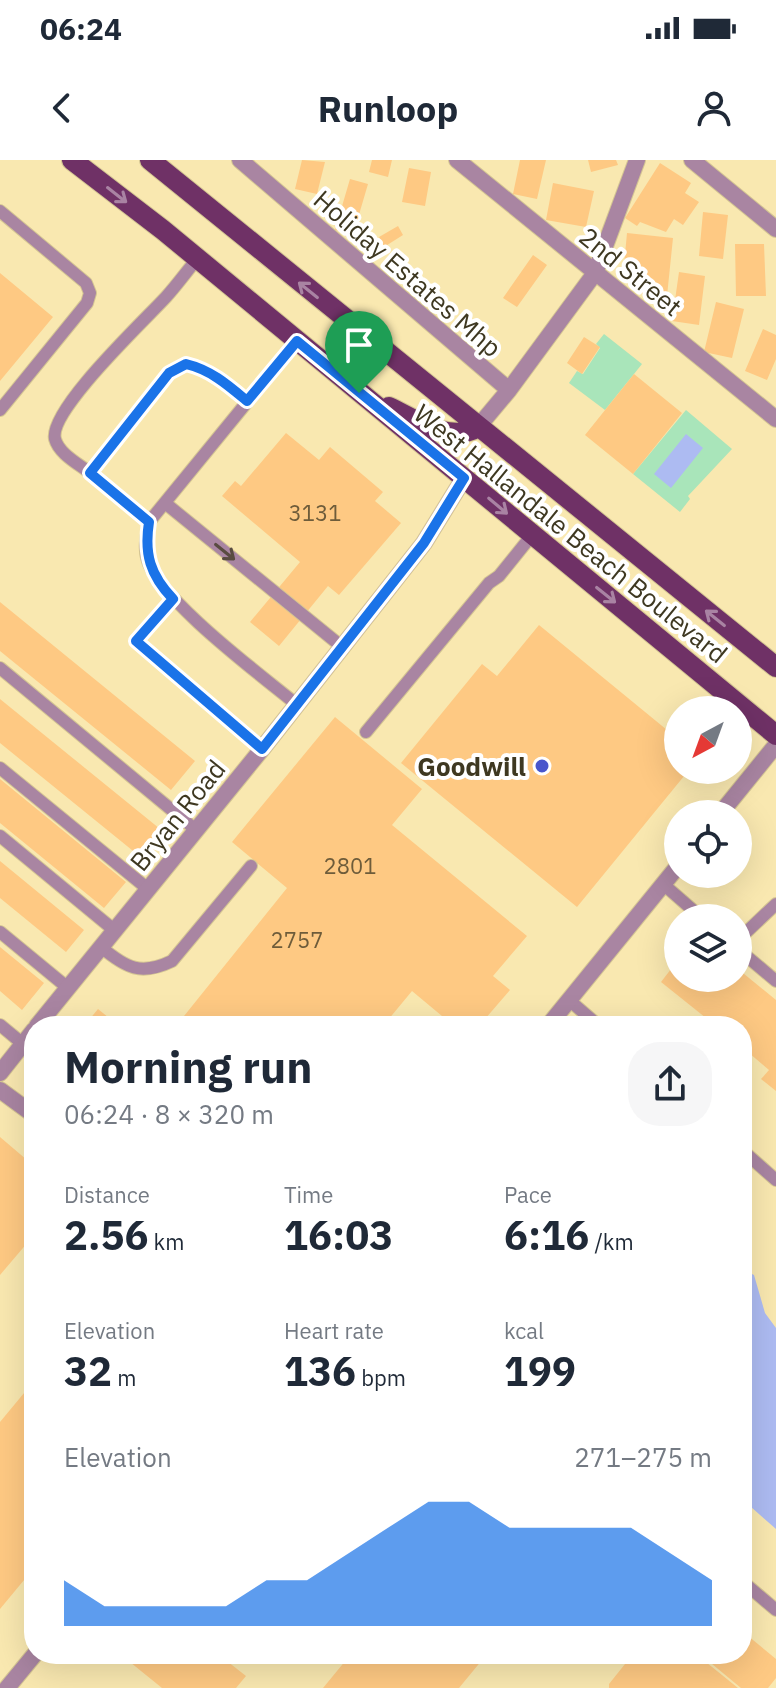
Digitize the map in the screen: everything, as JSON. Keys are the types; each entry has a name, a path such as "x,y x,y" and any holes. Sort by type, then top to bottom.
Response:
{"main road":[{"name":"West Hallandale Beach Boulevard","path":"72,160 776,735"},
{"name":"West Hallandale Beach Boulevard","path":"150,160 776,667"},
{"path":"359,393 441,431 469,432 478,427"}],"street":[{"name":"Holiday Estates Mhp","path":"240,160 509,390"},
{"name":"2nd Street","path":"457,160 776,419"},
{"path":"478,427 595,273 637,160"},
{"path":"692,160 776,229"},
{"name":"Bryan Road","path":"46,1016 424,543 464,478"},
{"path":"731,800 776,745"},
{"path":"556,1016 663,884"},
{"name":"Bryan Road","path":"0,1073 23,1044"},
{"path":"0,1090 24,1108"},
{"path":"7,1688 27,1664"}],"lane":[{"path":"0,211 86,283 90,293 87,303 0,410"},
{"path":"149,522 60,448 55,438 55,427 89,379 168,295 197,259"},
{"path":"296,704 161,587 147,559 146,541 149,522 297,341"},
{"path":"90,473 169,373 186,364 213,373 247,401"},
{"path":"165,503 341,646"},
{"path":"366,732 532,535"},
{"path":"173,599 136,641 262,749"},
{"path":"0,668 196,830"},
{"path":"0,768 148,889"},
{"path":"0,836 114,930"},
{"path":"101,947 120,963 139,969 156,969 172,961 251,866"},
{"path":"663,884 686,904"},
{"path":"752,927 776,904"},
{"path":"0,932 68,988"},
{"path":"752,961 776,981"},
{"path":"569,1000 587,1016"},
{"path":"0,1025 23,1044"},
{"path":"752,1159 776,1180"},
{"path":"752,1590 776,1610"}],"green space":[{"path":"604,334 642,364 605,410 569,383 577,371 583,374 600,348 596,344"},
{"path":"686,410 732,449 688,496 690,499 680,512 633,474"}],"water":[{"path":"686,434 703,448 671,488 654,474"},
{"path":"752,1274 765,1313 776,1328 776,1529 752,1508"}],"building":[{"path":"302,160 325,162 317,194 295,189"},
{"path":"372,160 392,160 388,177 369,172"},
{"path":"520,160 546,160 537,199 513,194"},
{"path":"588,160 616,160 618,165 591,172"},
{"path":"660,163 691,183 685,193 699,202 683,225 674,219 666,232 640,222 637,226 625,218"},
{"path":"409,168 431,172 425,206 402,202"},
{"path":"350,179 368,184 353,235 335,230"},
{"path":"553,183 594,191 586,227 546,220"},
{"path":"703,212 728,215 723,259 699,256"},
{"path":"398,226 403,235 384,247 379,237"},
{"path":"627,233 673,238 667,296 637,293 640,267 624,265"},
{"path":"735,244 764,244 766,296 736,296"},
{"path":"533,255 547,265 517,307 503,298"},
{"path":"679,272 705,276 699,325 672,321"},
{"path":"0,273 53,317 0,381"},
{"path":"716,302 744,309 732,358 704,352"},
{"path":"763,329 776,335 776,359 767,380 745,371"},
{"path":"584,337 600,347 582,374 567,363"},
{"path":"634,374 682,413 633,474 585,435"},
{"path":"286,433 319,460 330,447 383,492 375,501 401,523 339,595 328,586 279,646 250,622 300,562 222,496 235,481 241,486"},
{"path":"0,602 195,761 171,790 0,651"},
{"name":"Goodwill","path":"539,625 664,728 664,784 678,784 577,907 401,763 482,664 497,676"},
{"path":"0,699 165,833 143,859 0,743"},
{"path":"335,717 422,789 392,825 527,936 493,976 510,990 488,1016 442,1016 412,991 391,1016 184,1016 287,888 232,842"},
{"path":"0,779 126,882 104,908 0,823"},
{"path":"0,861 84,930 66,952 0,898"},
{"path":"0,947 44,983 22,1010 0,991"},
{"path":"752,980 776,1000 776,1091 761,1079 769,1070 752,1056 752,1016 704,1016 674,992 752,992"},
{"path":"98,1009 107,1016 92,1016"},
{"path":"0,1137 24,1157 24,1247 0,1275"},
{"path":"24,1393 24,1580 0,1609 0,1422"},
{"path":"752,1639 776,1659 776,1678 768,1688 741,1688 712,1664 752,1664"},
{"path":"132,1664 231,1664 246,1676 236,1688 162,1688"},
{"path":"343,1664 479,1664 459,1688 323,1688"},
{"path":"625,1664 708,1664 738,1688 609,1688"}],"place":[{"name":"Goodwill","path":"542,766"}],"route":[{"path":"297,341 359,393 464,478 424,543 262,749 136,641 173,599 161,587 147,559 149,522 90,473 169,373 186,364 213,373 247,401 297,341"}]}
